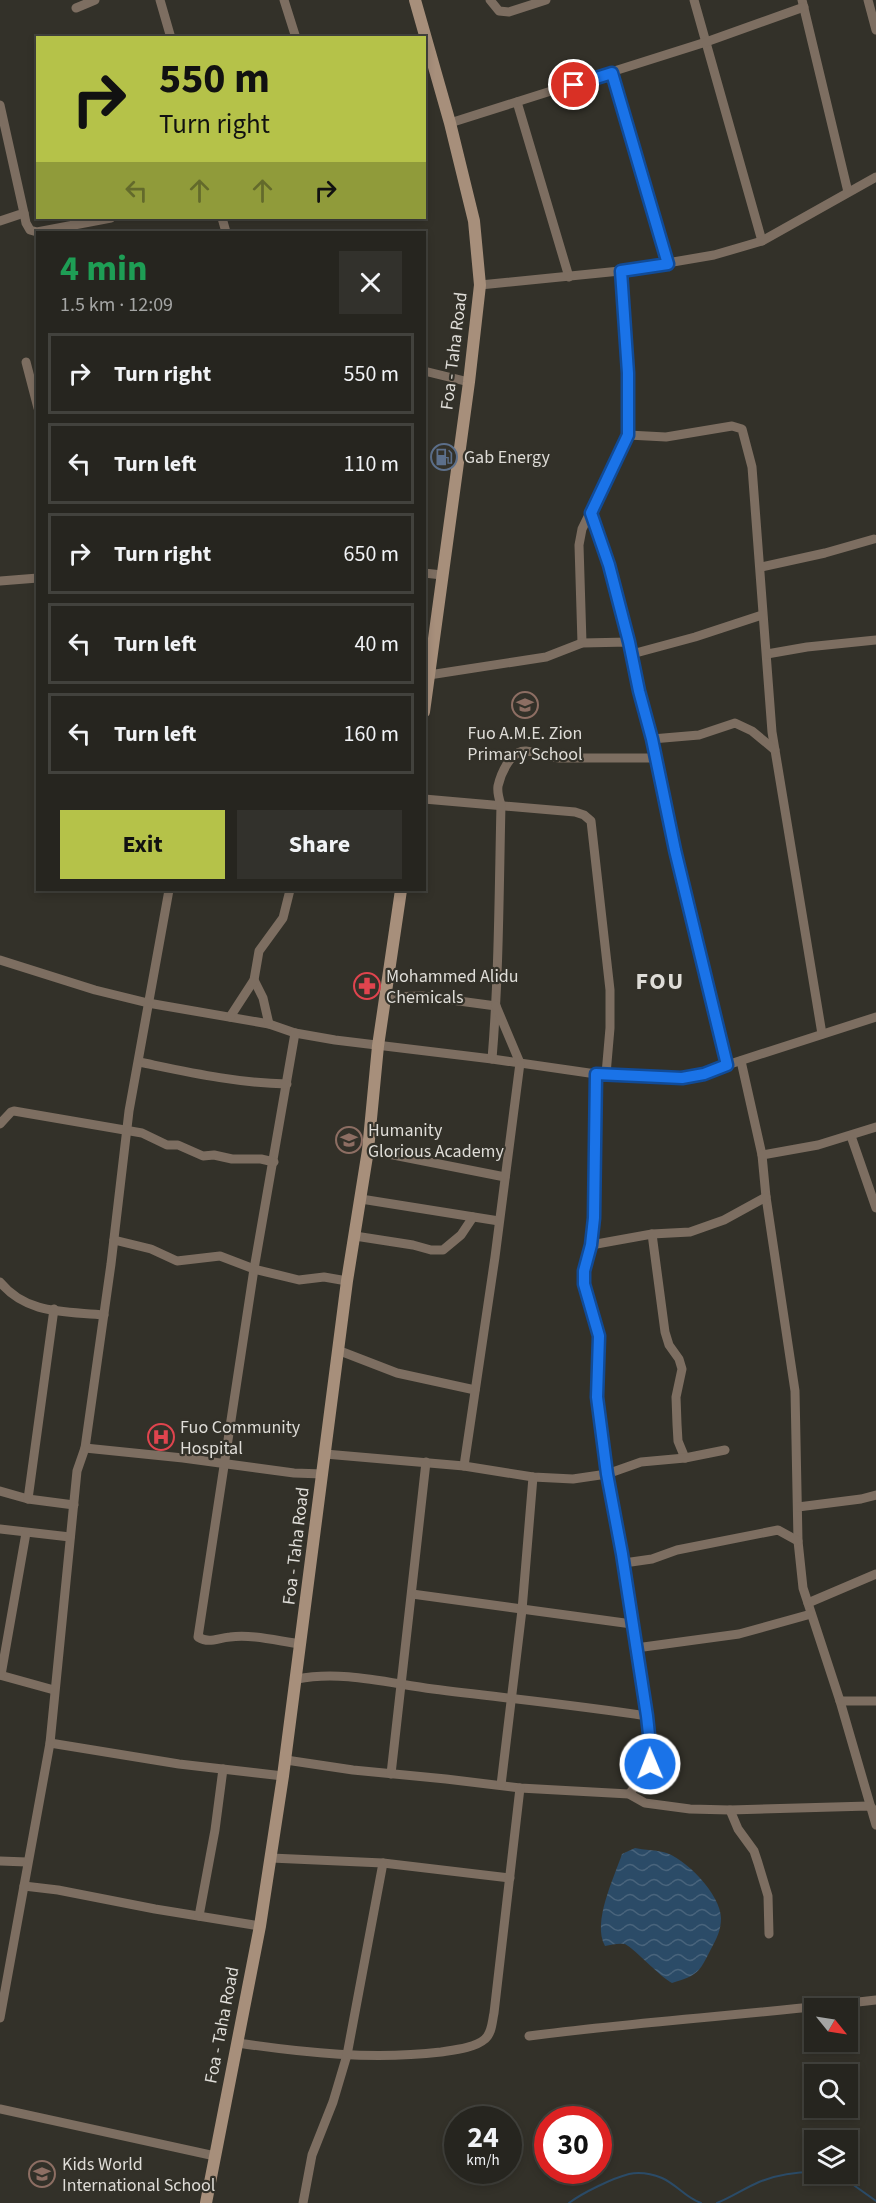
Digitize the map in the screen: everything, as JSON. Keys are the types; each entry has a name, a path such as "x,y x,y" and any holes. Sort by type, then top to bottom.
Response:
{"street":[{"path":"76,8 95,0"},
{"path":"160,0 170,36"},
{"path":"284,0 295,36"},
{"name":"Foa - Taha Road","path":"415,0 425,36"},
{"path":"490,0 499,11 509,12 546,0"},
{"path":"694,0 762,240"},
{"path":"868,0 876,30"},
{"path":"450,123 706,42 803,3 848,192"},
{"name":"Foa - Taha Road","path":"426,39 474,221 480,285 426,697"},
{"path":"612,73 668,264"},
{"path":"517,102 569,276"},
{"path":"0,105 26,223 30,230 36,232"},
{"path":"480,285 621,271 714,255 762,240 876,177"},
{"path":"0,221 24,213"},
{"path":"42,231 106,219"},
{"path":"582,643 579,545 582,529 628,435 628,373 621,271"},
{"path":"26,362 36,400"},
{"path":"426,371 469,382"},
{"path":"628,435 666,436 732,426 742,429 752,467 761,567 762,615 775,750 822,1034"},
{"path":"591,513 609,565 632,654 685,894 727,1065"},
{"path":"761,567 874,540"},
{"path":"426,573 441,575"},
{"path":"0,581 36,578"},
{"path":"632,654 695,637 762,615"},
{"path":"767,654 807,647 876,640"},
{"path":"429,675 546,657 582,643 629,642"},
{"path":"652,739 699,735 735,723 752,731 775,750"},
{"path":"492,1059 496,1006 501,806 498,785 508,762 520,752 528,751 559,759 655,758"},
{"path":"426,799 575,812 591,820 610,990 610,1028 601,1074 595,1197 591,1245 586,1257 584,1284 599,1336 597,1397 650,1744 650,1764 647,1772 629,1794"},
{"path":"0,2018 50,1743 77,1471 85,1448 133,1089 169,891"},
{"path":"230,1017 254,980 260,951 283,918 290,891"},
{"name":"Foa - Taha Road","path":"206,2203 260,1926 286,1760 348,1281 368,1150 378,1046 401,891"},
{"path":"0,960 95,990 148,1003 269,1024 295,1033 378,1046 601,1074 664,1079 704,1074 876,1017"},
{"path":"254,980 263,998 269,1024"},
{"path":"385,997 422,996 496,1006"},
{"path":"464,1466 500,1221 520,1063 496,1006"},
{"path":"295,1033 254,1269 198,1637 207,1642 228,1636 240,1636 301,1644"},
{"path":"741,1061 762,1155 766,1197 795,1391 798,1541 803,1588 873,1808 876,1825"},
{"path":"139,1062 220,1078 261,1084 286,1084"},
{"path":"0,1124 14,1111 142,1133 167,1145 178,1145 203,1156 214,1155 232,1159 261,1159 274,1162"},
{"path":"762,1155 795,1150 851,1136 876,1127"},
{"path":"851,1136 876,1208"},
{"path":"368,1150 505,1176"},
{"path":"591,1245 652,1234 690,1232 724,1220 766,1197"},
{"path":"361,1199 500,1221"},
{"path":"355,1236 413,1245 431,1251 443,1250 461,1235 473,1217"},
{"path":"652,1234 665,1332 682,1369 676,1406 678,1441 685,1458"},
{"path":"114,1240 152,1250 177,1261 220,1256 254,1269 299,1280 324,1277 348,1281"},
{"path":"0,1282 14,1298 26,1304 104,1315"},
{"path":"28,1499 54,1309"},
{"path":"340,1350 398,1372 475,1390"},
{"path":"85,1448 294,1473 323,1474"},
{"path":"325,1454 426,1462 532,1477 573,1479 607,1474 641,1462 685,1458 725,1450"},
{"path":"391,1774 426,1462"},
{"path":"501,1785 522,1610 532,1477"},
{"path":"0,1491 28,1499 74,1505"},
{"path":"798,1507 876,1495"},
{"path":"0,1529 70,1537"},
{"path":"624,1563 652,1559 677,1550 778,1530 798,1541"},
{"path":"26,1533 0,1675 54,1690"},
{"path":"808,1603 876,1574"},
{"path":"412,1594 632,1624"},
{"path":"636,1648 739,1634 811,1614"},
{"path":"297,1679 317,1675 365,1677 401,1685 585,1706 647,1716"},
{"path":"840,1701 876,1701"},
{"path":"50,1743 179,1764 283,1776"},
{"path":"286,1760 520,1788 629,1794 645,1803 661,1806 730,1810 873,1808"},
{"path":"199,1916 215,1830 223,1769"},
{"path":"238,2043 291,2051 399,2056 455,2050 480,2043 487,2038 491,2031 494,2013 520,1788"},
{"path":"730,1810 738,1829 754,1851 758,1863 768,1896 769,1934"},
{"path":"271,1858 383,1863 510,1878"},
{"path":"0,1861 27,1862"},
{"path":"303,2203 312,2155 333,2102 347,2055 383,1863"},
{"path":"24,1886 260,1926"},
{"path":"529,2036 624,2023 794,2010 876,2000"},
{"path":"0,2109 215,2156"}],"water":[{"path":"635,1848 663,1852 681,1861 708,1888 719,1909 721,1918 715,1941 704,1963 697,1972 687,1978 672,1983 627,1945 605,1946 601,1925 606,1900 622,1854"}],"waterway":[{"path":"569,2203 606,2182 637,2173 662,2178 701,2203"},
{"path":"717,2203 754,2184 786,2174 804,2173"},
{"path":"852,2184 876,2201"}],"place":[{"name":"Gab Energy","path":"444,457"},
{"name":"Fuo A.M.E. Zion Primary School","path":"525,705"},
{"name":"Mohammed Alidu Chemicals","path":"367,986"},
{"name":"Humanity Glorious Academy","path":"349,1140"},
{"name":"Fuo Community Hospital","path":"161,1437"},
{"name":"Kids World International School","path":"42,2174"}],"district":[{"name":"FOU","path":"660,981"}],"route":[{"path":"574,85 612,73 668,264 621,271 628,373 628,435 591,513 609,565 629,642 705,981 727,1065 704,1074 682,1078 664,1079 596,1074 594,1218 591,1245 586,1257 584,1284 599,1336 597,1397 607,1474 647,1716 650,1764"}]}
